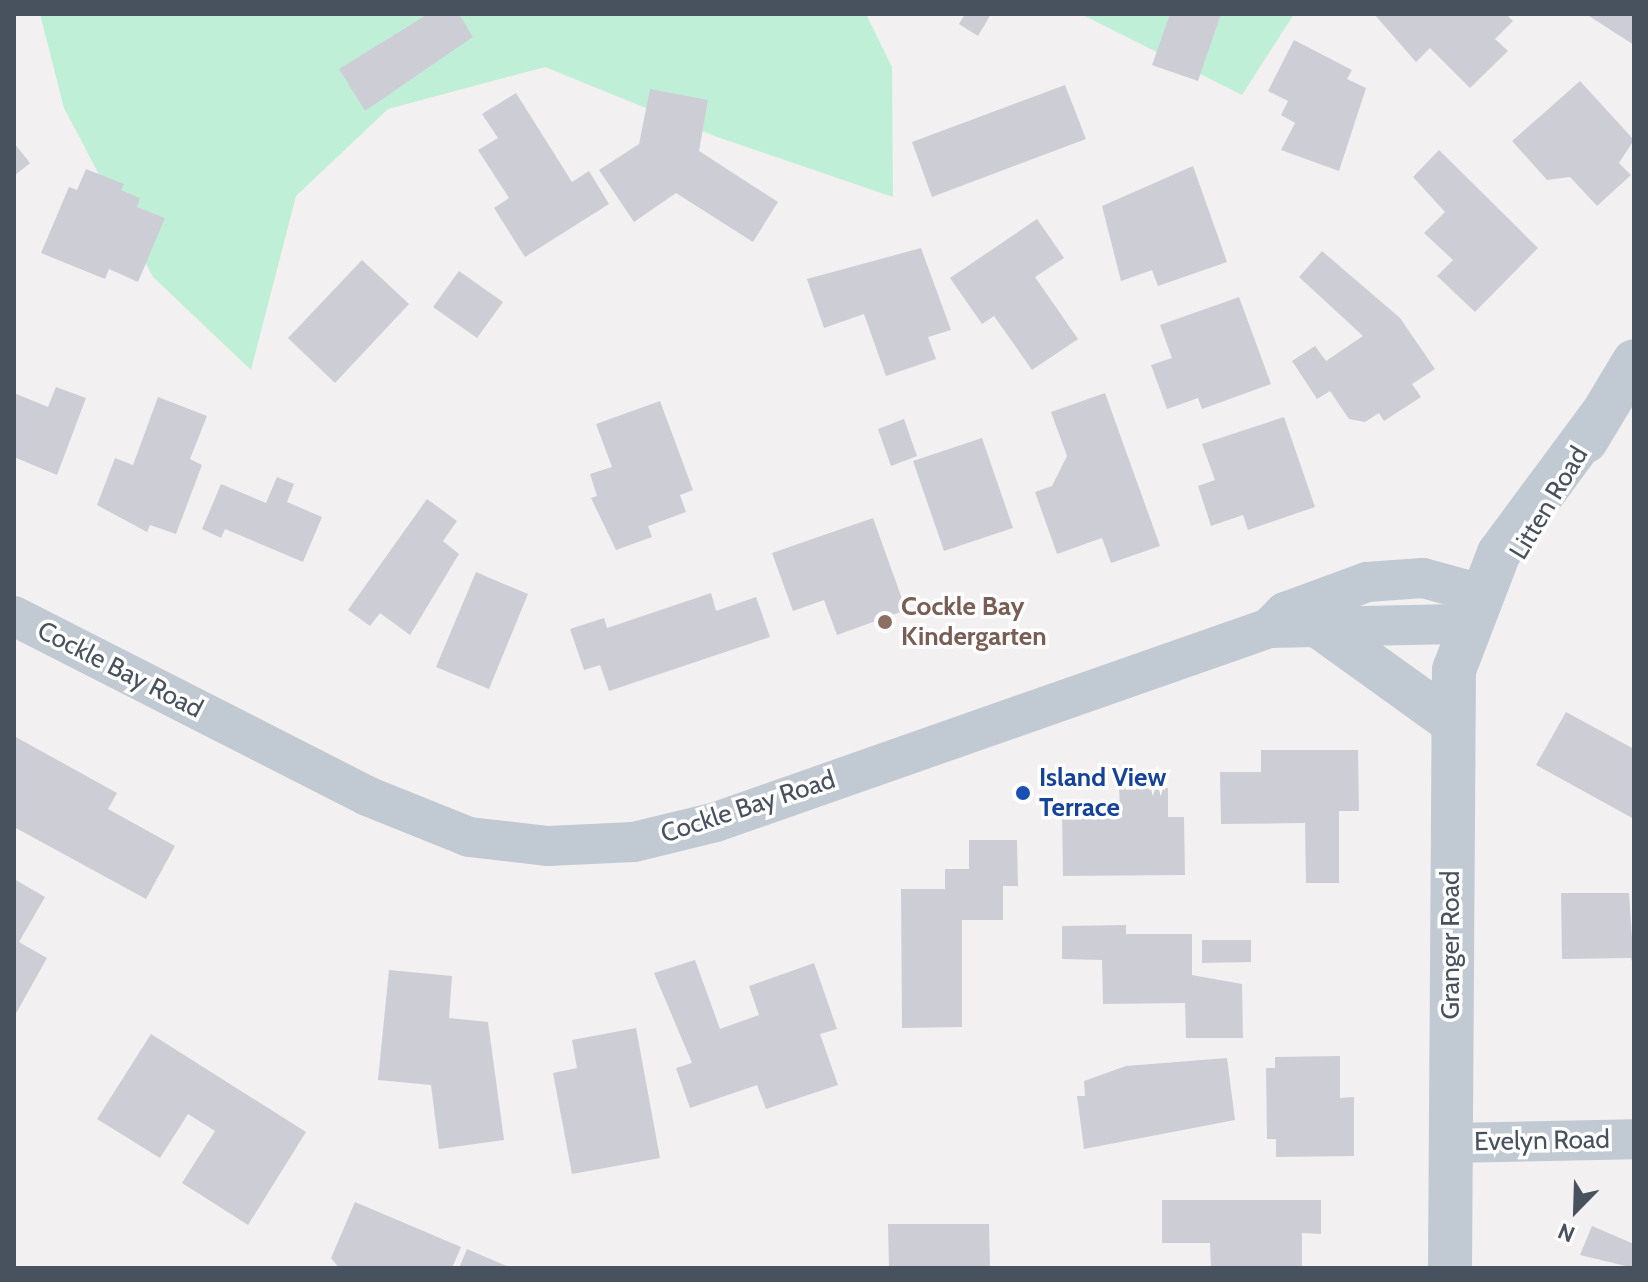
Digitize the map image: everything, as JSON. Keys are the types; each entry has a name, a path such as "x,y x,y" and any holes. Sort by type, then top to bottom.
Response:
{"street":[{"name":"Litten Road","path":"1480,601 1525,549 1634,361"},
{"name":"Cockle Bay Road","path":"1269,628 1285,612 1367,582 1423,578 1480,601"},
{"name":"Cockle Bay Road","path":"14,616 367,796 469,837 548,846 634,842 716,822 1269,628 1321,628 1480,601"},
{"name":"Granger Road","path":"1450,1268 1454,670 1480,601"},
{"path":"1321,628 1452,722"},
{"name":"Evelyn Road","path":"1450,1143 1634,1139"}],"green space":[{"path":"40,14 866,14 892,67 893,197 717,137 545,67 388,109 296,196 251,370 153,277 64,108"},
{"path":"1081,14 1294,14 1242,95"}],"building":[{"path":"428,14 459,14 473,37 365,111 339,69"},
{"path":"965,14 991,14 978,36 959,24"},
{"path":"1170,14 1221,14 1198,81 1152,65"},
{"path":"1374,14 1506,14 1513,21 1495,39 1508,51 1470,88 1430,48 1416,62"},
{"path":"1586,14 1634,14 1634,45"},
{"path":"1294,40 1352,70 1347,79 1366,88 1339,171 1281,150 1295,123 1281,115 1288,101 1268,91"},
{"path":"1580,81 1634,140 1619,163 1631,175 1597,206 1570,177 1547,180 1512,141"},
{"path":"1065,85 1086,139 932,197 912,142"},
{"path":"650,89 708,100 699,151 778,202 753,242 676,193 634,222 599,170 639,144"},
{"path":"516,93 572,182 589,171 609,204 525,257 494,208 509,198 478,150 498,138 482,114"},
{"path":"14,143 30,163 14,176"},
{"path":"1439,150 1538,248 1475,312 1437,276 1453,260 1424,233 1445,212 1413,177"},
{"path":"1193,166 1227,262 1158,286 1152,270 1121,281 1102,206"},
{"path":"86,169 124,184 121,190 140,198 137,207 165,218 138,282 109,269 105,279 41,253 69,187 77,190"},
{"path":"1037,219 1064,258 1035,277 1078,339 1032,370 994,316 982,324 950,278"},
{"path":"921,248 951,330 928,337 936,359 886,376 864,314 824,328 807,279"},
{"path":"1322,251 1400,318 1435,369 1412,384 1421,397 1384,421 1379,413 1365,422 1349,419 1330,391 1317,399 1292,361 1315,346 1326,361 1363,336 1299,277"},
{"path":"362,260 409,304 335,383 288,338"},
{"path":"459,271 503,302 477,338 433,307"},
{"path":"1239,297 1271,384 1202,409 1198,398 1167,409 1151,365 1172,358 1160,325"},
{"path":"56,387 86,398 57,475 14,457 14,393 48,407"},
{"path":"1105,393 1160,546 1111,563 1102,538 1057,554 1035,492 1052,486 1067,456 1051,412"},
{"path":"158,397 207,416 190,459 202,465 176,534 150,525 147,532 97,505 115,458 133,465"},
{"path":"660,401 693,490 680,495 686,512 648,526 652,537 616,550 591,498 597,496 590,474 612,467 596,424"},
{"path":"1284,417 1315,507 1248,530 1243,515 1211,526 1198,486 1215,480 1202,444"},
{"path":"904,419 917,456 891,466 878,429"},
{"path":"982,438 1013,528 944,551 913,461"},
{"path":"277,477 294,484 287,502 322,517 303,562 225,529 221,538 202,529 221,484 266,503"},
{"path":"427,499 457,521 443,541 459,554 410,635 380,613 370,626 348,610"},
{"path":"873,518 906,610 837,635 824,600 793,611 772,553"},
{"path":"476,572 528,594 489,689 436,667"},
{"path":"711,593 716,611 756,597 770,637 609,691 600,665 584,670 570,629 604,618 607,628"},
{"path":"1566,712 1634,749 1634,819 1536,765"},
{"path":"14,736 117,793 108,809 175,846 146,899 14,827"},
{"path":"1261,750 1358,750 1359,811 1339,811 1339,883 1306,883 1305,823 1221,824 1220,772 1261,772"},
{"path":"1119,788 1168,788 1168,817 1184,817 1185,875 1063,876 1062,810 1120,809"},
{"path":"969,840 1017,840 1018,886 1003,886 1003,920 962,920 962,1027 902,1028 901,889 945,889 945,869 969,869"},
{"path":"14,879 45,897 19,942 47,958 14,1017"},
{"path":"1561,893 1629,893 1634,968 1631,958 1562,959"},
{"path":"1126,925 1126,934 1192,934 1192,975 1242,984 1243,1038 1186,1038 1185,1003 1103,1004 1102,960 1062,959 1062,926"},
{"path":"1202,940 1251,940 1251,962 1202,963"},
{"path":"695,960 720,1029 759,1015 749,986 814,963 837,1029 820,1034 838,1085 766,1109 757,1085 690,1108 676,1068 692,1063 654,973"},
{"path":"389,970 452,976 449,1018 488,1022 504,1140 439,1149 431,1085 378,1080"},
{"path":"636,1028 660,1158 572,1174 553,1073 577,1068 572,1040"},
{"path":"151,1034 306,1132 248,1225 182,1183 215,1131 188,1114 160,1158 97,1119"},
{"path":"1340,1056 1340,1098 1354,1097 1354,1156 1276,1157 1276,1139 1267,1139 1266,1068 1275,1068 1275,1057"},
{"path":"1227,1058 1235,1120 1084,1149 1077,1096 1085,1096 1084,1081 1126,1066"},
{"path":"1162,1200 1321,1200 1321,1234 1302,1233 1302,1268 1211,1268 1210,1243 1162,1243"},
{"path":"355,1202 461,1247 452,1268 339,1268 331,1258"},
{"path":"888,1224 989,1224 990,1268 889,1268"},
{"path":"1592,1226 1634,1244 1634,1268 1580,1255"},
{"path":"467,1249 511,1268 459,1268"}],"place":[{"name":"Cockle Bay Kindergarten","path":"885,622"},
{"name":"Island View Terrace","path":"1023,793"}]}
